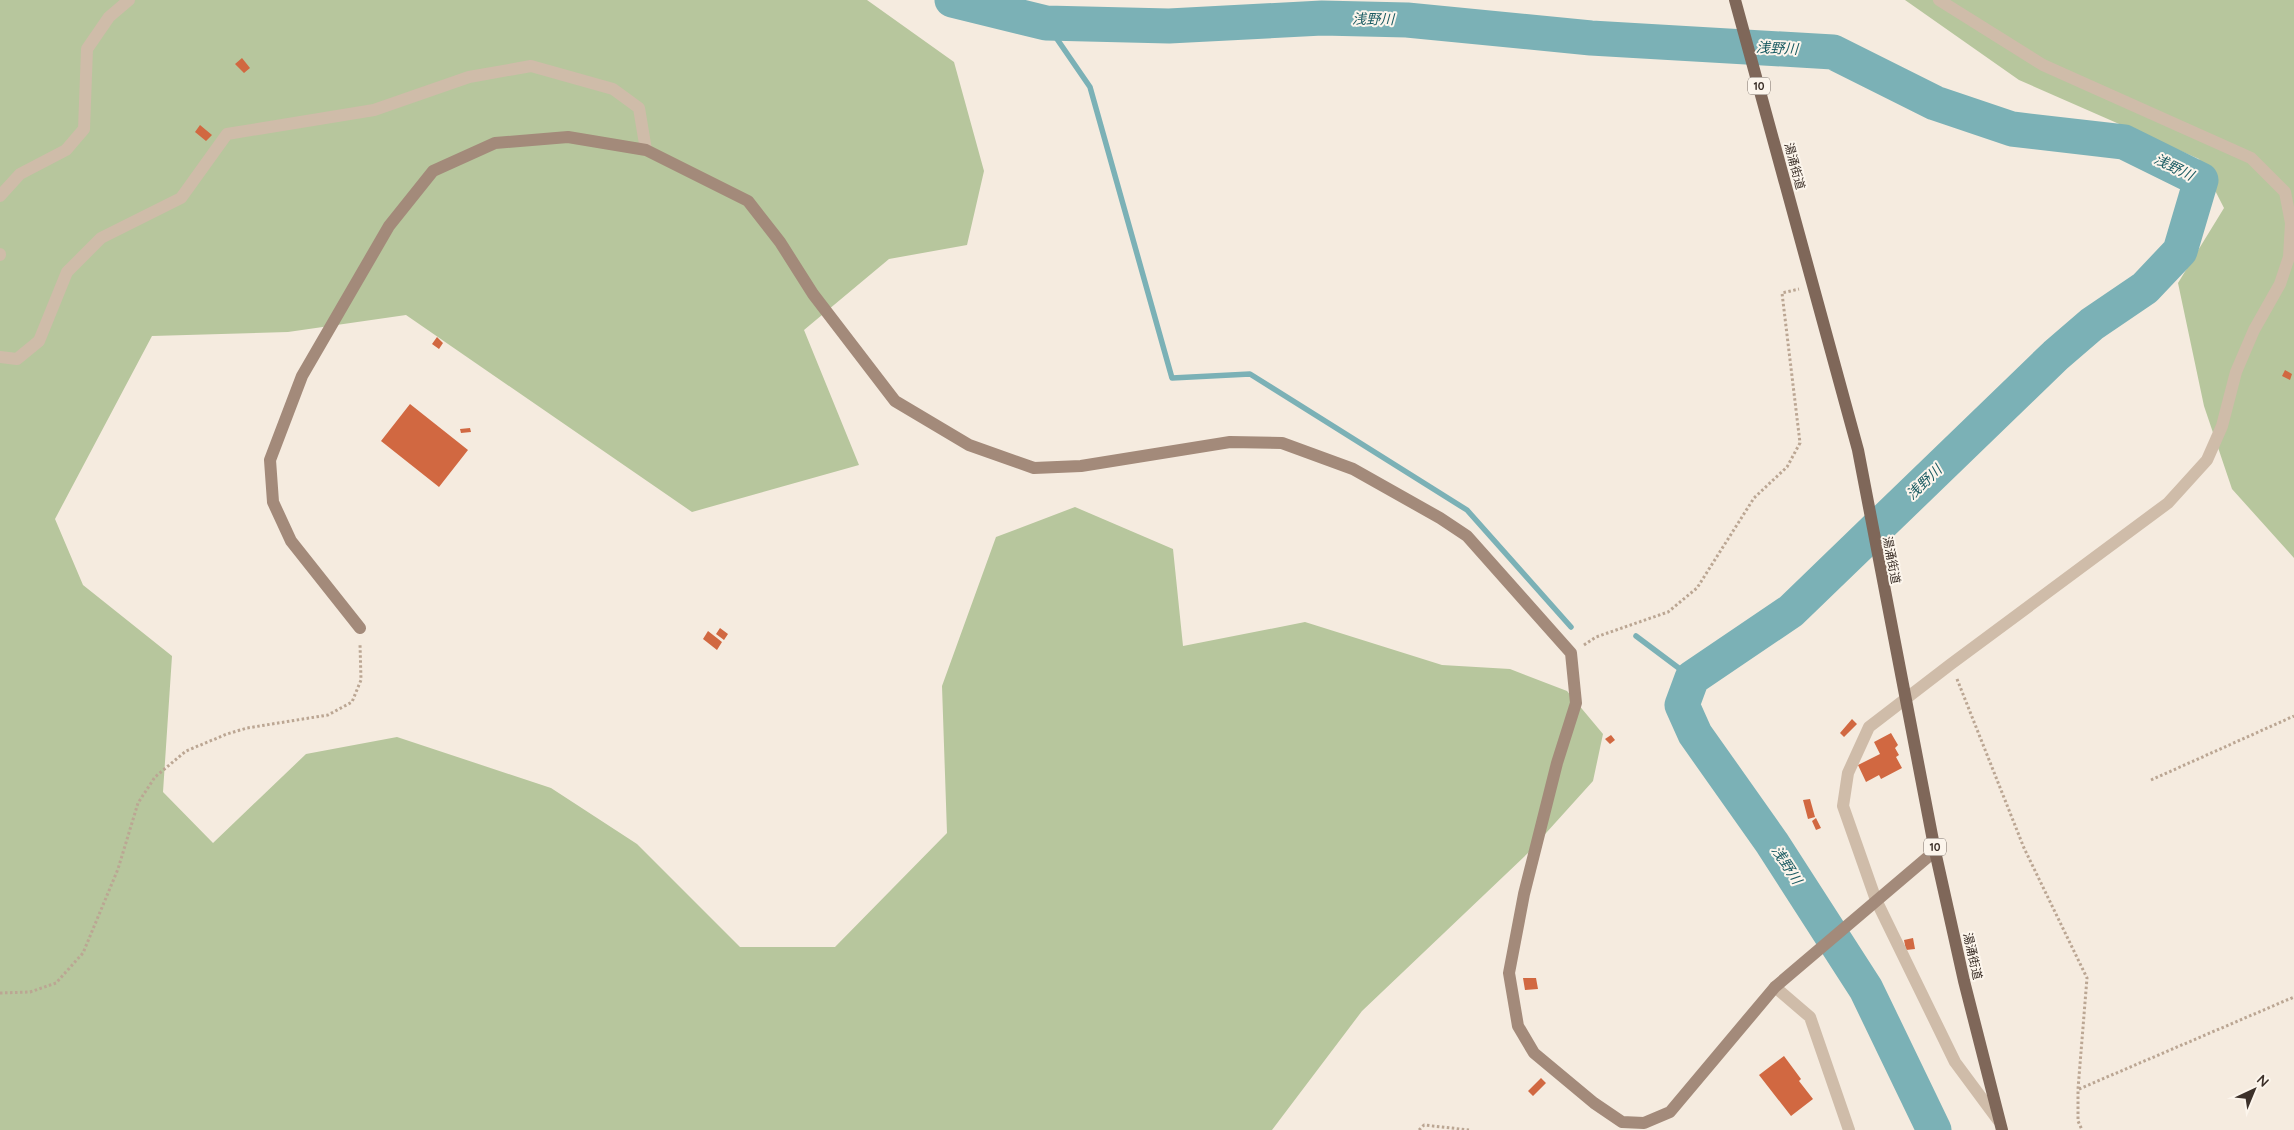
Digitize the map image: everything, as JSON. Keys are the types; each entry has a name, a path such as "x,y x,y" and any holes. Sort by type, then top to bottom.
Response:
{"main road":[{"name":"湯涌街道","path":"1735,0 1858,450 1878,561 1936,851 1964,981 2000,1125"}],"street":[{"path":"0,196 20,174 66,150 84,129 87,49 109,17 129,0"},
{"path":"1938,0 2043,65 2251,158 2285,192 2291,223 2288,257 2280,284 2254,330 2236,372 2222,426 2207,460 2168,503 1950,664 1869,727 1848,773 1843,806 1876,900 1955,1062 2000,1125"},
{"path":"0,357 17,359 39,341 67,272 101,238 181,198 227,134 374,110 469,77 531,66 613,89 639,108 646,150"},
{"path":"360,628 291,541 273,502 270,460 302,376 389,226 432,171 495,143 568,137 646,150 748,201 780,242 814,294 895,401 968,445 1034,468 1081,466 1230,442 1282,443 1354,470 1440,518 1467,536 1571,653 1576,703 1557,763 1529,875 1509,973 1518,1026 1534,1053 1594,1103 1622,1122 1644,1123 1670,1112 1775,988 1794,969 1936,851"},
{"path":"1775,988 1810,1017 1849,1130"}],"path":[{"path":"1571,653 1596,637 1668,612 1698,588 1754,498 1787,467 1800,443 1782,292 1814,285"},
{"path":"0,993 30,992 56,983 83,953 118,869 138,803 155,777 186,751 247,728 328,715 352,702 361,680 360,628"},
{"path":"1950,664 2024,848 2087,978 2078,1089 2078,1121 2082,1130"},
{"path":"2151,780 2294,716"},
{"path":"2078,1089 2294,997"},
{"path":"1419,1130 1424,1125 1469,1130"}],"green space":[{"path":"0,0 867,0 954,62 984,171 967,245 889,259 804,330 859,465 692,512 406,315 288,332 152,336 55,519 83,585 172,656 163,792 213,843 306,754 397,737 551,788 637,844 740,947 835,947 947,833 942,686 996,537 1075,507 1173,549 1183,646 1305,622 1442,665 1510,669 1567,691 1603,734 1593,781 1528,853 1362,1011 1272,1130 0,1130"},
{"path":"1905,0 2294,0 2294,558 2232,489 2204,406 2178,283 2224,208 2199,159 2019,80"}],"building":[{"path":"242,58 250,68 244,73 235,64"},
{"path":"200,125 212,135 206,141 195,132"},
{"path":"437,337 443,343 439,349 432,344"},
{"path":"2285,370 2292,374 2290,380 2282,376"},
{"path":"410,404 468,450 439,487 381,441"},
{"path":"470,428 471,432 461,433 460,429"},
{"path":"720,628 728,634 724,640 716,634"},
{"path":"708,631 722,642 717,650 703,639"},
{"path":"1852,719 1857,724 1844,737 1840,733"},
{"path":"1891,733 1898,745 1895,748 1899,755 1896,757 1902,768 1881,779 1879,775 1866,782 1858,765 1880,754 1874,742"},
{"path":"1611,735 1615,740 1610,744 1605,739"},
{"path":"1810,799 1815,817 1808,819 1803,800"},
{"path":"1816,818 1821,828 1816,830 1812,821"},
{"path":"1913,938 1915,949 1906,950 1904,940"},
{"path":"1523,978 1536,978 1538,989 1525,990"},
{"path":"1784,1056 1801,1079 1799,1081 1813,1099 1791,1116 1759,1075"},
{"path":"1541,1078 1546,1083 1533,1096 1528,1091"}],"waterway":[{"name":"浅野川","path":"952,0 1046,23 1169,26 1322,18 1407,20 1591,38 1833,52 1935,103 2012,129 2124,142 2201,180 2180,251 2145,288 2092,324 2056,355 1791,611 1692,678 1682,705 1695,734 1772,843 1866,989 1934,1130"},
{"path":"1046,23 1090,87 1172,378 1250,374 1467,510 1571,627"},
{"path":"1636,636 1692,678"}]}
